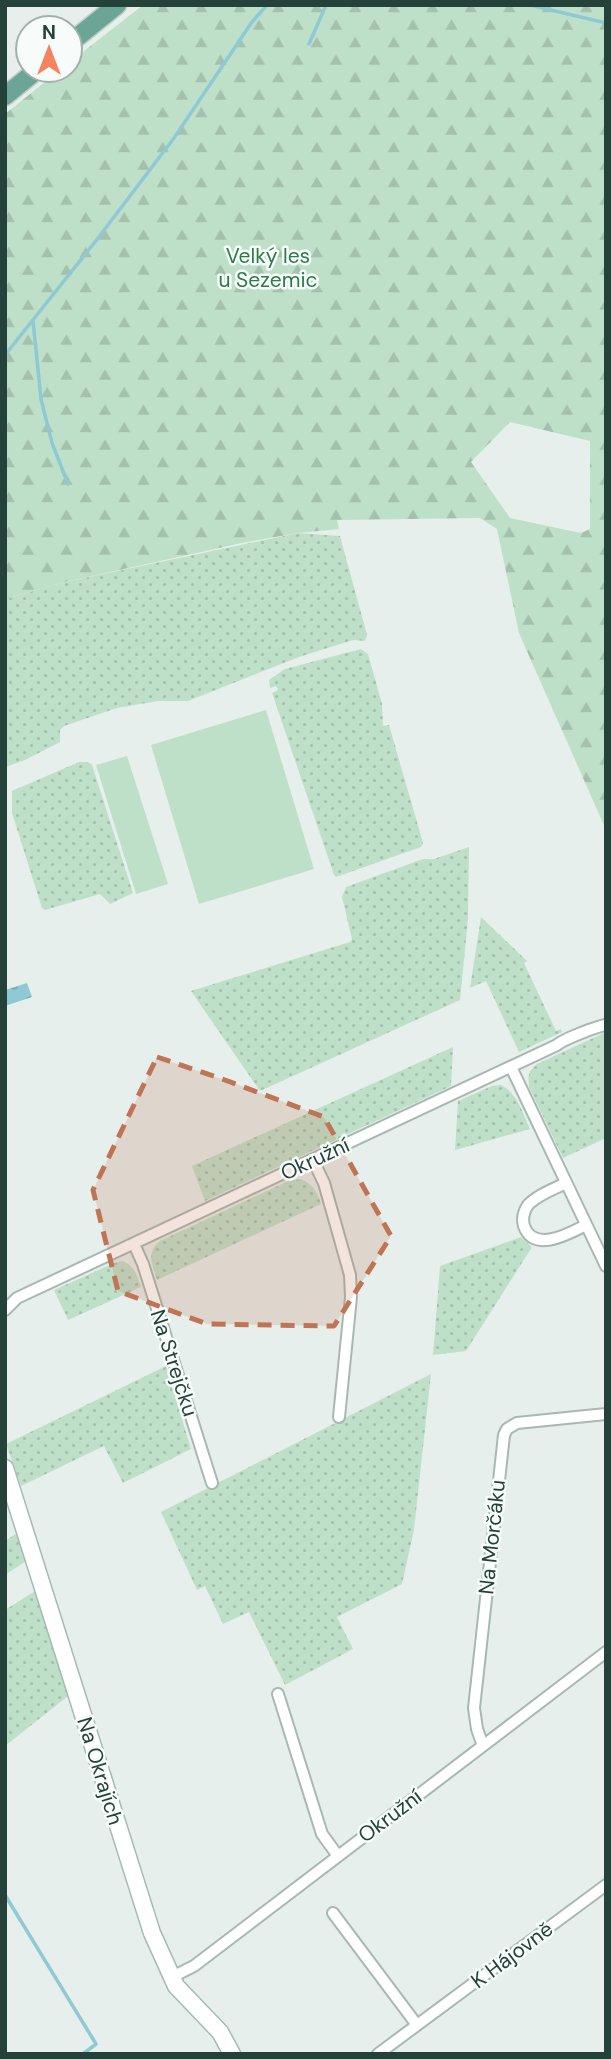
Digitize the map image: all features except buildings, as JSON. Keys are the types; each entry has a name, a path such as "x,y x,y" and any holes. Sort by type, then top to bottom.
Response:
{"main road":[{"path":"84,32 117,5"},
{"path":"5,96 20,84"}],"street":[{"name":"Okružní","path":"5,1310 17,1298 511,1067 564,1039 606,1025"},
{"path":"511,1067 606,1266"},
{"path":"313,1160 324,1183 350,1275 351,1297 339,1417"},
{"path":"566,1183 530,1203 524,1213 525,1228 534,1238 548,1240 586,1226"},
{"name":"Na Strejčku","path":"134,1244 143,1264 212,1483"},
{"name":"Na Morčáku","path":"483,1746 474,1708 504,1435 507,1429 517,1423 606,1414"},
{"name":"Na Okrajích","path":"5,1468 8,1491 147,1920 172,1977 184,1995 220,2032 232,2054"},
{"name":"Okružní","path":"172,1977 194,1966 606,1652"},
{"path":"278,1694 322,1834 338,1856"},
{"name":"K Hájovně","path":"378,2054 606,1885"},
{"path":"332,1913 417,2025"}],"highlighted area":[{"path":"157,1057 324,1117 391,1236 334,1326 207,1324 118,1291 93,1190"}],"green space":[{"name":"Velký les u Sezemic","path":"143,5 606,5 606,830 519,633 497,529 480,518 337,520 339,529 242,543 65,582 5,599 5,114 42,84 84,84 84,51","holes":["510,422 590,441 590,529 581,533 510,518 471,462"]},
{"path":"298,533 340,536 367,635 365,641 353,640 299,657 188,701 158,701 117,708 64,726 60,730 60,742 5,767 5,599 65,582"},
{"path":"361,649 368,654 382,704 383,726 389,725 423,843 421,847 336,877 272,693 278,690 276,686 270,688 269,680 285,669"},
{"path":"266,710 314,869 199,904 151,745"},
{"path":"127,756 168,884 136,894 96,765"},
{"path":"79,762 92,765 133,893 110,904 100,894 45,910 42,908 12,813 12,791"},
{"path":"469,847 468,919 460,1000 260,1091 191,991 350,942 352,939 342,897 346,887 423,859 434,859"},
{"path":"481,917 527,961 524,963 556,1031 561,1029 562,1032 519,1052 486,981 470,988"},
{"path":"606,1032 606,1138 563,1158 529,1087 529,1074 537,1064"},
{"path":"453,1047 451,1086 205,1201 192,1166"},
{"path":"501,1085 515,1098 530,1129 455,1150 458,1101 492,1086"},
{"path":"301,1179 314,1189 321,1204 157,1280 152,1254 160,1241 288,1181"},
{"path":"521,1237 532,1247 466,1351 433,1355 440,1266"},
{"path":"122,1261 133,1268 141,1287 68,1320 54,1290"},
{"path":"166,1366 191,1449 123,1483 104,1446 21,1486 6,1444"},
{"path":"431,1374 414,1530 402,1584 337,1617 353,1649 285,1685 249,1612 223,1624 205,1586 197,1590 161,1512"},
{"path":"17,1533 26,1561 5,1575 5,1541"},
{"path":"35,1591 68,1696 5,1746 5,1610"}],"water":[{"path":"27,983 32,997 5,1006 5,990"}],"waterway":[{"path":"5,355 174,138 252,22 267,5"},
{"path":"309,44 326,5"},
{"path":"530,5 606,23"},
{"path":"33,321 41,399 52,443 68,484"},
{"path":"5,1895 96,2044 83,2054"}]}
